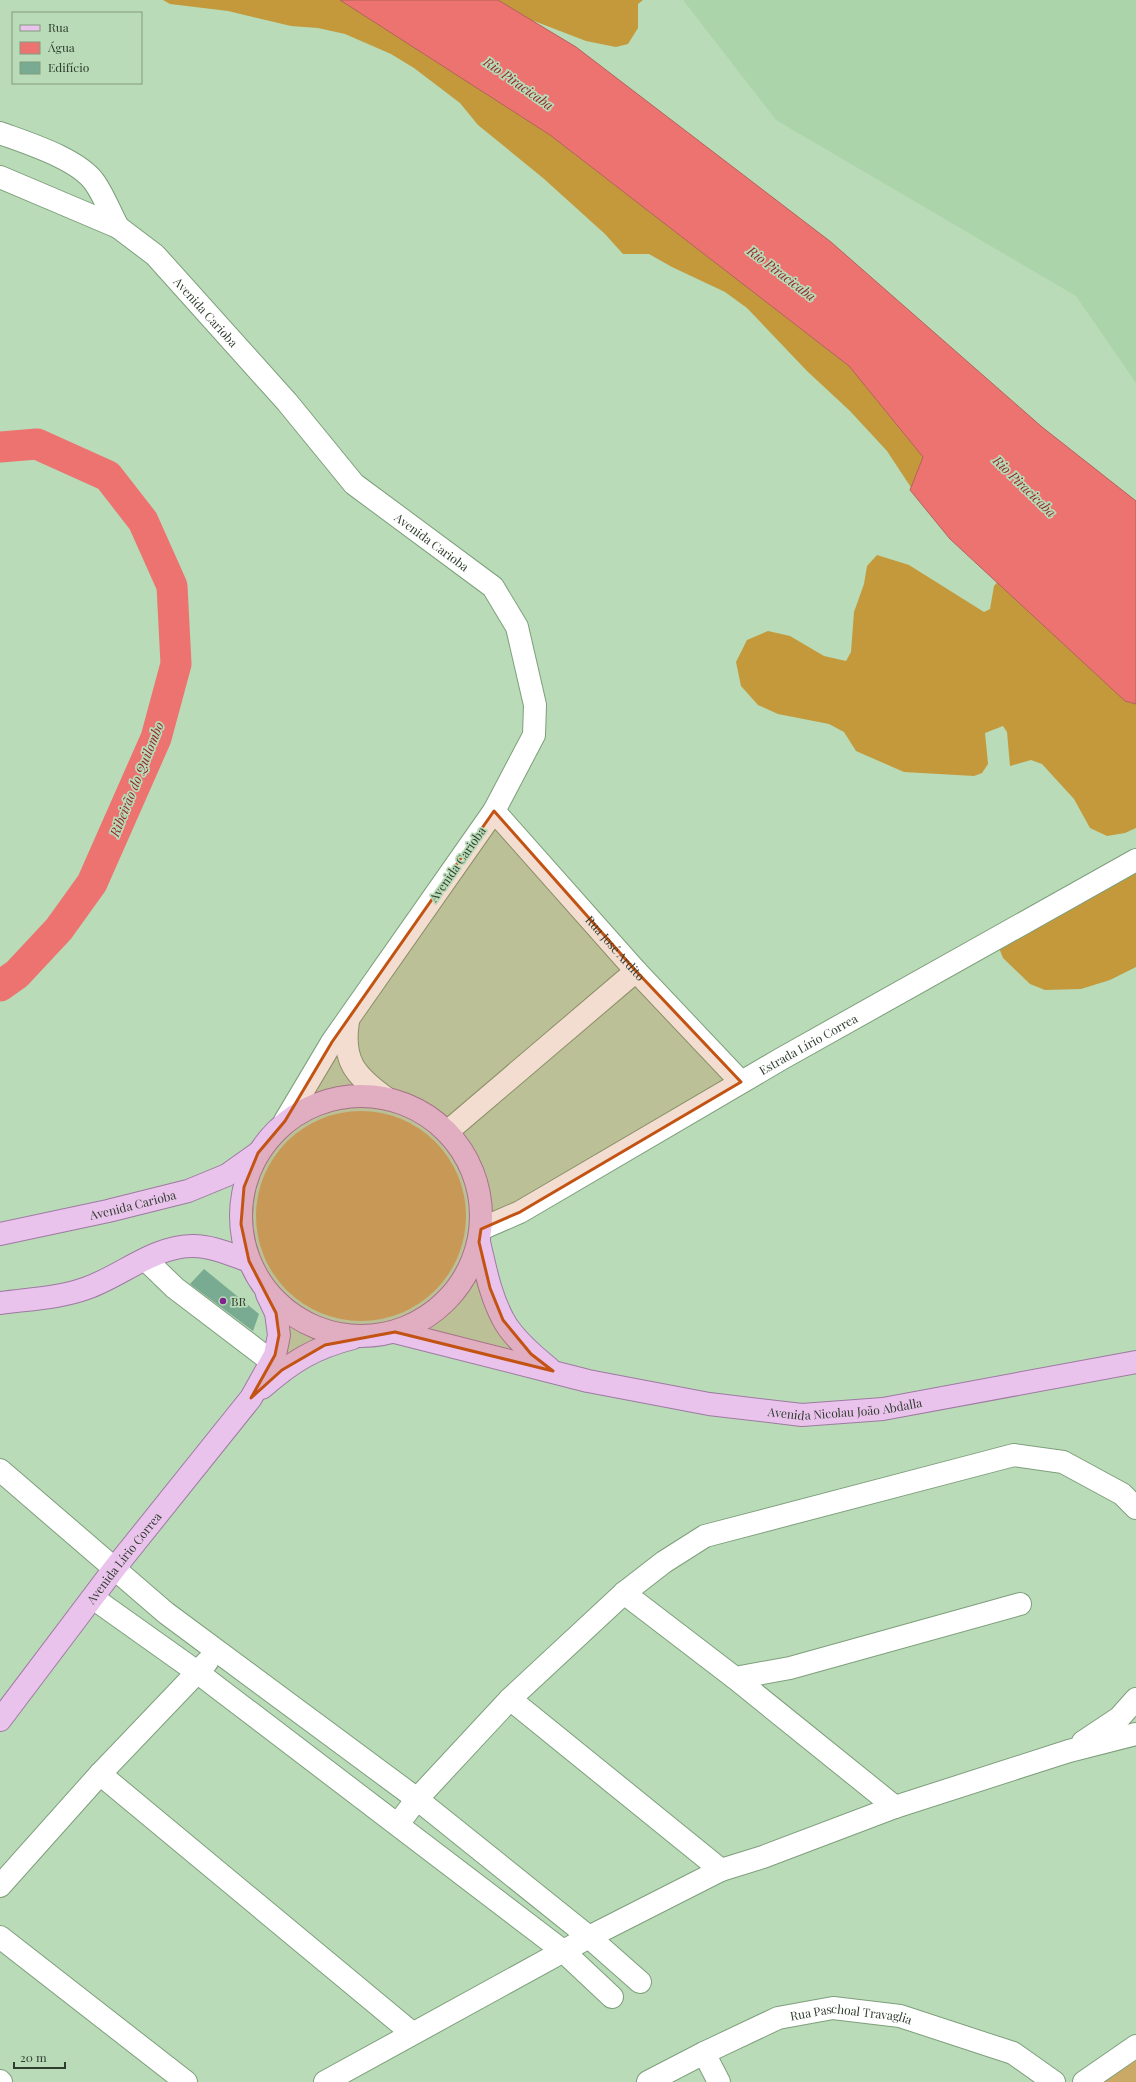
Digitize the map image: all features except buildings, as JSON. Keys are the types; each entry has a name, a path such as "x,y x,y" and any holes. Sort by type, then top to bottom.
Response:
{"main road":[{"path":"350,1096 386,1098 419,1110 447,1132 464,1153 475,1177 481,1203 480,1236 468,1272 449,1298 424,1319 395,1332 358,1336 322,1330 289,1312 263,1285 250,1261 241,1224 244,1187 258,1153 285,1121 316,1104 350,1096"},
{"name":"Avenida Carioba","path":"0,1234 108,1211 188,1191 227,1175 258,1153"},
{"name":"Avenida Nicolau João Abdalla","path":"480,1236 490,1288 503,1320 531,1354 554,1371"},
{"path":"0,1303 58,1296 87,1288 165,1251 191,1245 218,1250 250,1261"},
{"name":"Avenida Lírio Correa","path":"0,1720 114,1569 251,1398 272,1361 279,1335 276,1313 263,1285"},
{"name":"Avenida Nicolau João Abdalla","path":"395,1332 554,1371 588,1381 709,1404 802,1415 882,1409 1136,1362"},
{"name":"Avenida Lírio Correa","path":"251,1398 282,1370 304,1356 325,1345 358,1336"}],"street":[{"path":"0,133 41,149 82,168 95,182 118,227"},
{"name":"Avenida Carioba","path":"0,177 118,227 155,255 287,402 354,484 493,587 517,627 536,705 534,735 494,811 332,1042 285,1121"},
{"name":"Rua José Ardito","path":"494,811 636,971 741,1082"},
{"name":"Estrada Lírio Correa","path":"480,1236 741,1082 1136,860"},
{"path":"447,1132 636,971"},
{"name":"Avenida Carioba","path":"348,1021 345,1041 347,1054 350,1061 362,1078 386,1098"},
{"path":"146,1260 175,1288 272,1361"},
{"path":"398,1824 417,1799 510,1700 624,1593 664,1562 705,1536 1014,1455 1063,1462 1122,1494 1136,1508"},
{"path":"0,1470 166,1613 216,1652 417,1799 589,1937 640,1982"},
{"path":"624,1593 735,1678 895,1807"},
{"path":"93,1598 197,1672 398,1824 563,1951 612,1997"},
{"path":"735,1678 790,1668 1020,1604"},
{"path":"0,1886 100,1774 216,1652"},
{"path":"769,1706 773,1688 790,1668"},
{"path":"1069,1751 1119,1718 1136,1699"},
{"path":"510,1700 721,1870"},
{"path":"325,2082 589,1937 721,1870 763,1857 895,1807 1069,1751 1136,1734"},
{"path":"100,1774 412,2033"},
{"path":"0,1937 186,2082"},
{"name":"Rua Paschoal Travaglia","path":"648,2082 704,2053 778,2018 833,2008 900,2016 1014,2053 1054,2082"},
{"path":"1084,2082 1136,2046"},
{"path":"704,2053 719,2082"}],"highlighted area":[{"path":"494,811 636,971 741,1082 520,1212 481,1229 479,1242 490,1288 503,1320 531,1354 553,1371 395,1332 325,1345 282,1370 251,1398 275,1355 279,1335 276,1313 249,1261 241,1224 244,1187 258,1153 285,1121 332,1042"}],"shaded area":[{"path":"163,0 353,0 666,194 971,479 916,495 887,451 850,411 807,371 747,308 725,292 672,267 649,254 623,254 605,234 543,178 478,125 460,103 414,68 391,54 345,34 318,28 291,26 228,11 170,4"},
{"path":"458,0 643,0 638,4 638,28 628,44 616,47 586,41 534,21 492,13"},
{"path":"683,0 1136,0 1136,383 1076,296 776,120"},
{"path":"877,555 909,565 984,612 990,609 994,586 1002,577 1136,641 1136,828 1125,833 1107,836 1090,828 1074,799 1042,764 1031,760 1010,766 1007,732 1003,726 985,733 988,764 982,773 974,776 904,772 856,751 844,732 829,724 778,714 758,705 741,686 736,662 747,640 768,631 790,636 824,656 846,661 851,652 854,612 864,584 867,566"},
{"path":"1136,861 1136,967 1110,980 1081,989 1045,990 1030,984 1003,958 997,943"},
{"path":"361,1111 381,1113 401,1119 428,1135 442,1149 458,1176 464,1196 466,1216 464,1236 458,1256 442,1283 428,1297 401,1313 381,1319 361,1321 341,1319 321,1313 294,1297 280,1283 264,1256 258,1236 256,1216 258,1196 264,1176 280,1149 294,1135 321,1119 341,1113"},
{"path":"1136,2060 1136,2082 1104,2082"}],"water":[{"name":"Rio Piracicaba","path":"340,0 498,0 576,47 831,242 1042,427 1136,501 1136,704 1125,701 950,539 910,490 923,457 849,366 550,135"}],"waterway":[{"name":"Ribeirão do Quilombo","path":"0,447 37,444 108,476 143,521 172,586 176,664 156,738 92,883 59,929 17,974 0,986"}],"place":[{"name":"BR","path":"223,1301"}]}
